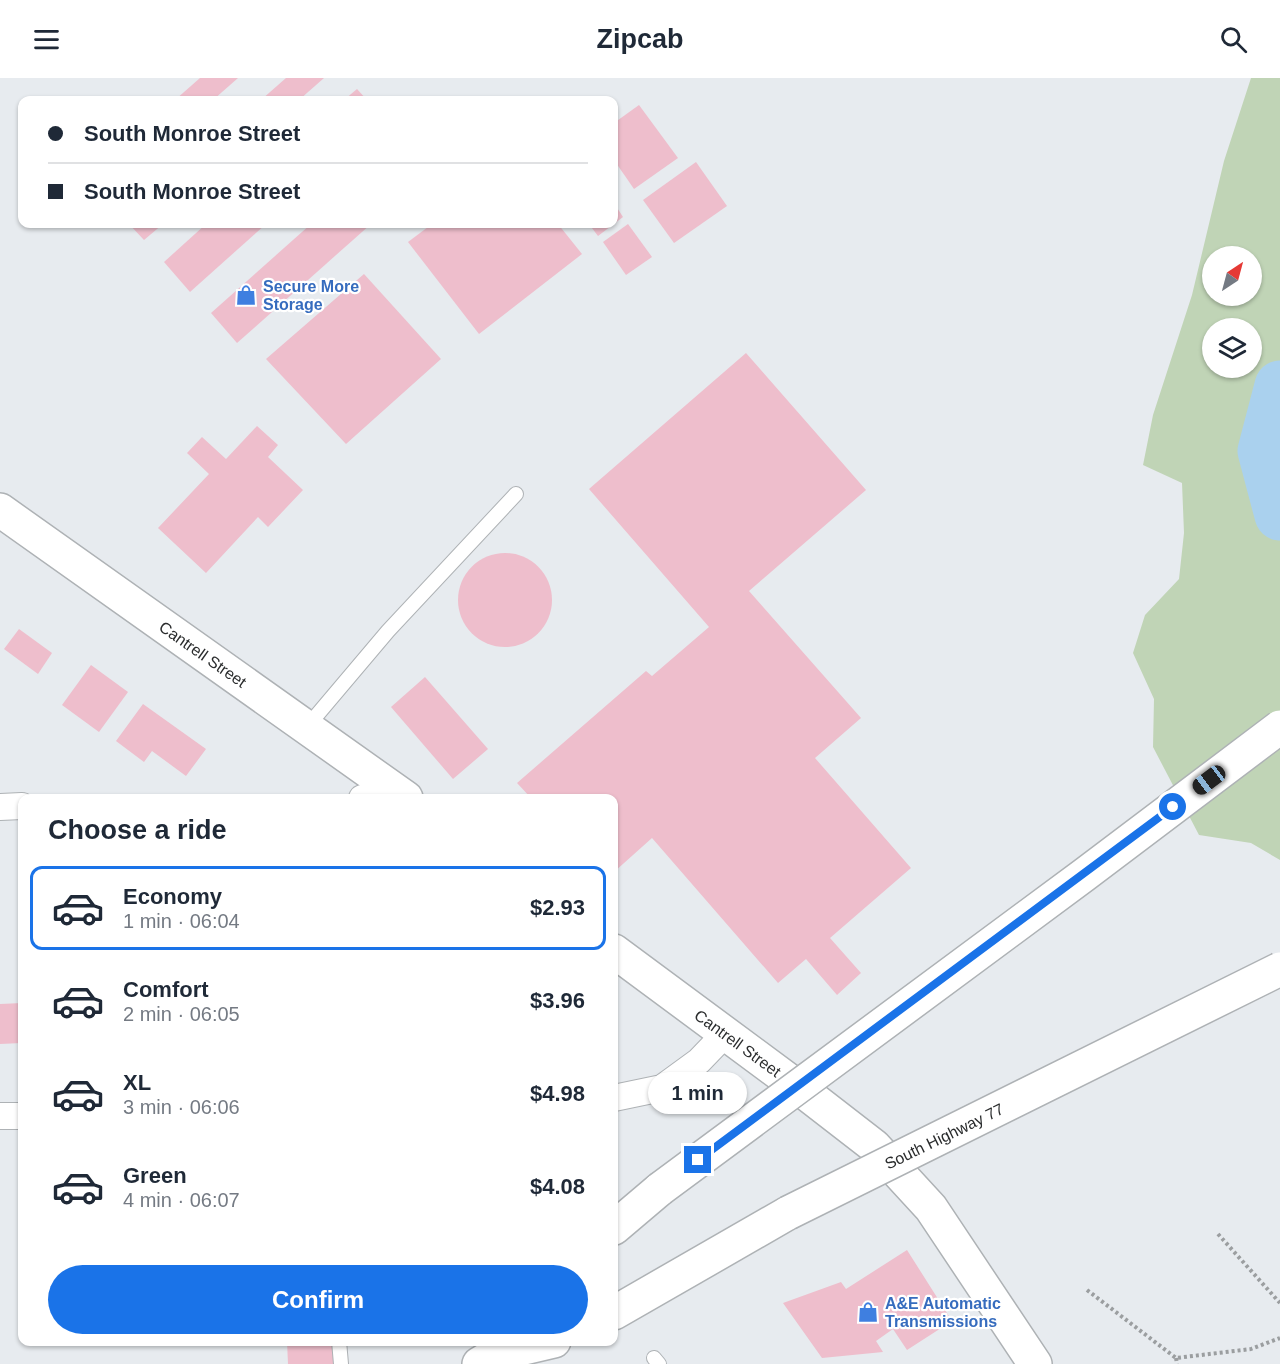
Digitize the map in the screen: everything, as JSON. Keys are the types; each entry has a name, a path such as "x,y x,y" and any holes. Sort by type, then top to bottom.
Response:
{"main road":[{"name":"Cantrell Street","path":"0,510 399,794"},
{"path":"618,1225 660,1189 1280,727"},
{"name":"Cantrell Street","path":"618,954 874,1146 931,1208 1030,1362"},
{"name":"South Highway 77","path":"618,1311 788,1213 1280,969"},
{"path":"495,1356 534,1346"}],"street":[{"path":"0,807 18,806"},
{"path":"618,1097 662,1088 699,1061 725,1034"},
{"path":"0,1116 18,1116"}],"lane":[{"path":"306,728 388,631 516,494"},
{"path":"339,1346 341,1364"}],"path":[{"path":"1218,1234 1280,1303"},
{"path":"1087,1290 1176,1358 1251,1349 1280,1338"},
{"path":"1176,1358 1176,1364"}],"green space":[{"path":"1251,78 1280,78 1280,860 1251,843 1199,835 1153,747 1154,699 1133,653 1145,615 1179,579 1184,533 1182,483 1143,465 1153,415 1192,295 1202,253 1202,306 1262,306 1262,246 1204,246 1224,161"}],"building":[{"path":"200,78 238,78 218,96 180,96"},
{"path":"286,78 324,78 304,96 266,96"},
{"path":"357,89 363,96 349,96"},
{"path":"639,105 678,158 634,189 618,166 618,120"},
{"path":"696,162 727,206 674,243 643,200"},
{"path":"618,209 623,217 618,221"},
{"path":"628,224 652,257 626,275 603,242"},
{"path":"133,228 158,228 144,240"},
{"path":"202,228 262,228 190,292 164,262"},
{"path":"307,228 366,228 237,343 211,313"},
{"path":"427,228 561,228 582,254 479,334 408,242"},
{"path":"592,228 609,228 598,236"},
{"path":"364,274 441,359 346,444 266,359"},
{"path":"746,353 866,490 749,591 861,718 815,758 911,868 830,938 861,973 837,995 806,959 778,983 652,838 618,868 618,794 527,794 517,783 646,671 652,676 709,627 589,489"},
{"path":"257,426 278,445 268,457 303,490 268,527 258,517 206,573 158,528 209,474 187,453 202,437 226,459"},
{"path":"505,553 523,557 538,567 548,582 552,600 548,618 538,633 523,643 505,647 487,643 472,633 462,618 458,600 462,582 472,567 487,557"},
{"path":"19,629 52,653 38,674 4,649"},
{"path":"91,665 128,692 99,732 62,705"},
{"path":"425,677 488,749 453,779 391,707"},
{"path":"143,704 206,749 186,776 152,751 144,762 116,741"},
{"path":"18,1003 18,1043 0,1044 0,1004"},
{"name":"A&E Automatic Transmissions","path":"907,1250 952,1321 907,1350 893,1329 876,1341 883,1352 822,1358 783,1303 841,1282 846,1289"},
{"path":"287,1346 333,1346 334,1364 288,1364"}],"waterway":[{"path":"1280,386 1263,451 1280,515"}],"place":[{"name":"Secure More Storage","path":"246,295"},
{"name":"A&E Automatic Transmissions","path":"868,1312"}],"route":[{"path":"698,1160 1173,807"}]}
